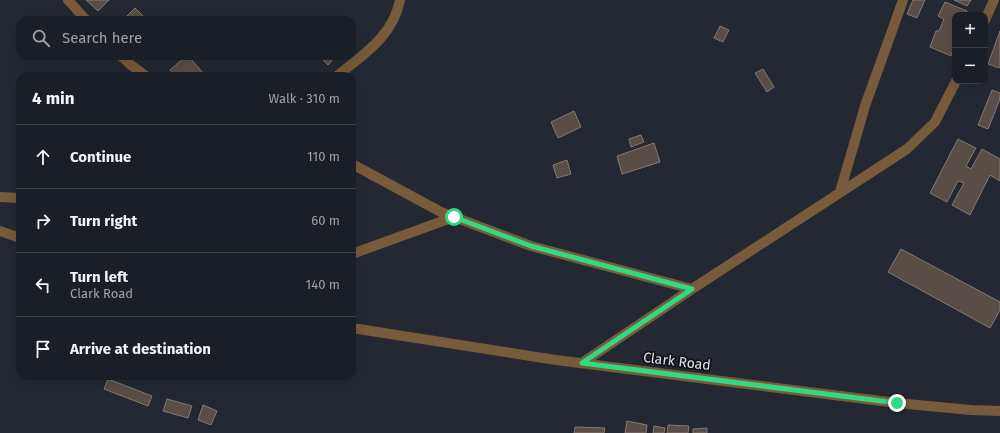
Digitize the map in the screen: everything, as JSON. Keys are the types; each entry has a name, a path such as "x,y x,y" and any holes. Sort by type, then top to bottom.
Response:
{"street":[{"path":"68,0 82,16"},
{"path":"342,72 377,44 391,27 400,0"},
{"path":"840,192 864,106 903,0"},
{"path":"988,13 994,0"},
{"path":"125,60 141,72"},
{"path":"582,363 907,148 935,122 954,84"},
{"path":"356,166 442,212 531,246 692,289"},
{"path":"0,197 16,198"},
{"path":"356,253 454,217"},
{"path":"0,232 16,237"},
{"name":"Clark Road","path":"356,329 582,363 897,403 971,410 1000,411"}],"building":[{"path":"86,0 109,0 98,11"},
{"path":"913,0 925,0 917,18 907,14"},
{"path":"954,0 971,0 967,6"},
{"path":"945,2 967,11 952,12 951,56 930,47 936,31 939,31 944,19 938,16"},
{"path":"135,8 143,16 127,16"},
{"path":"720,26 729,30 723,42 714,38"},
{"path":"1000,31 1000,66 999,68 988,64"},
{"path":"181,60 192,60 202,72 172,72 170,70"},
{"path":"323,60 332,60 328,65"},
{"path":"763,69 774,87 767,92 755,73"},
{"path":"992,90 1000,93 1000,99 988,129 978,125"},
{"path":"574,111 581,127 558,138 551,122"},
{"path":"641,135 644,142 631,147 629,139"},
{"path":"958,139 976,148 966,166 971,169 982,149 1000,159 1000,181 990,175 970,215 952,205 964,183 958,181 947,202 930,193"},
{"path":"654,143 660,162 622,174 617,156"},
{"path":"567,160 571,174 557,178 553,165"},
{"path":"901,249 1000,302 1000,310 990,328 888,272"},
{"path":"108,380 111,380 152,396 148,406 104,389"},
{"path":"167,399 192,406 188,418 163,411"},
{"path":"203,405 217,411 211,425 198,420"},
{"path":"627,421 647,425 646,433 625,433"},
{"path":"668,425 689,426 688,433 667,433"},
{"path":"654,426 665,428 664,433 653,433"},
{"path":"575,427 605,428 604,433 574,433"},
{"path":"707,428 707,433 693,433 693,429"}],"route":[{"path":"454,217 531,246 692,289 582,363 897,403"}]}
